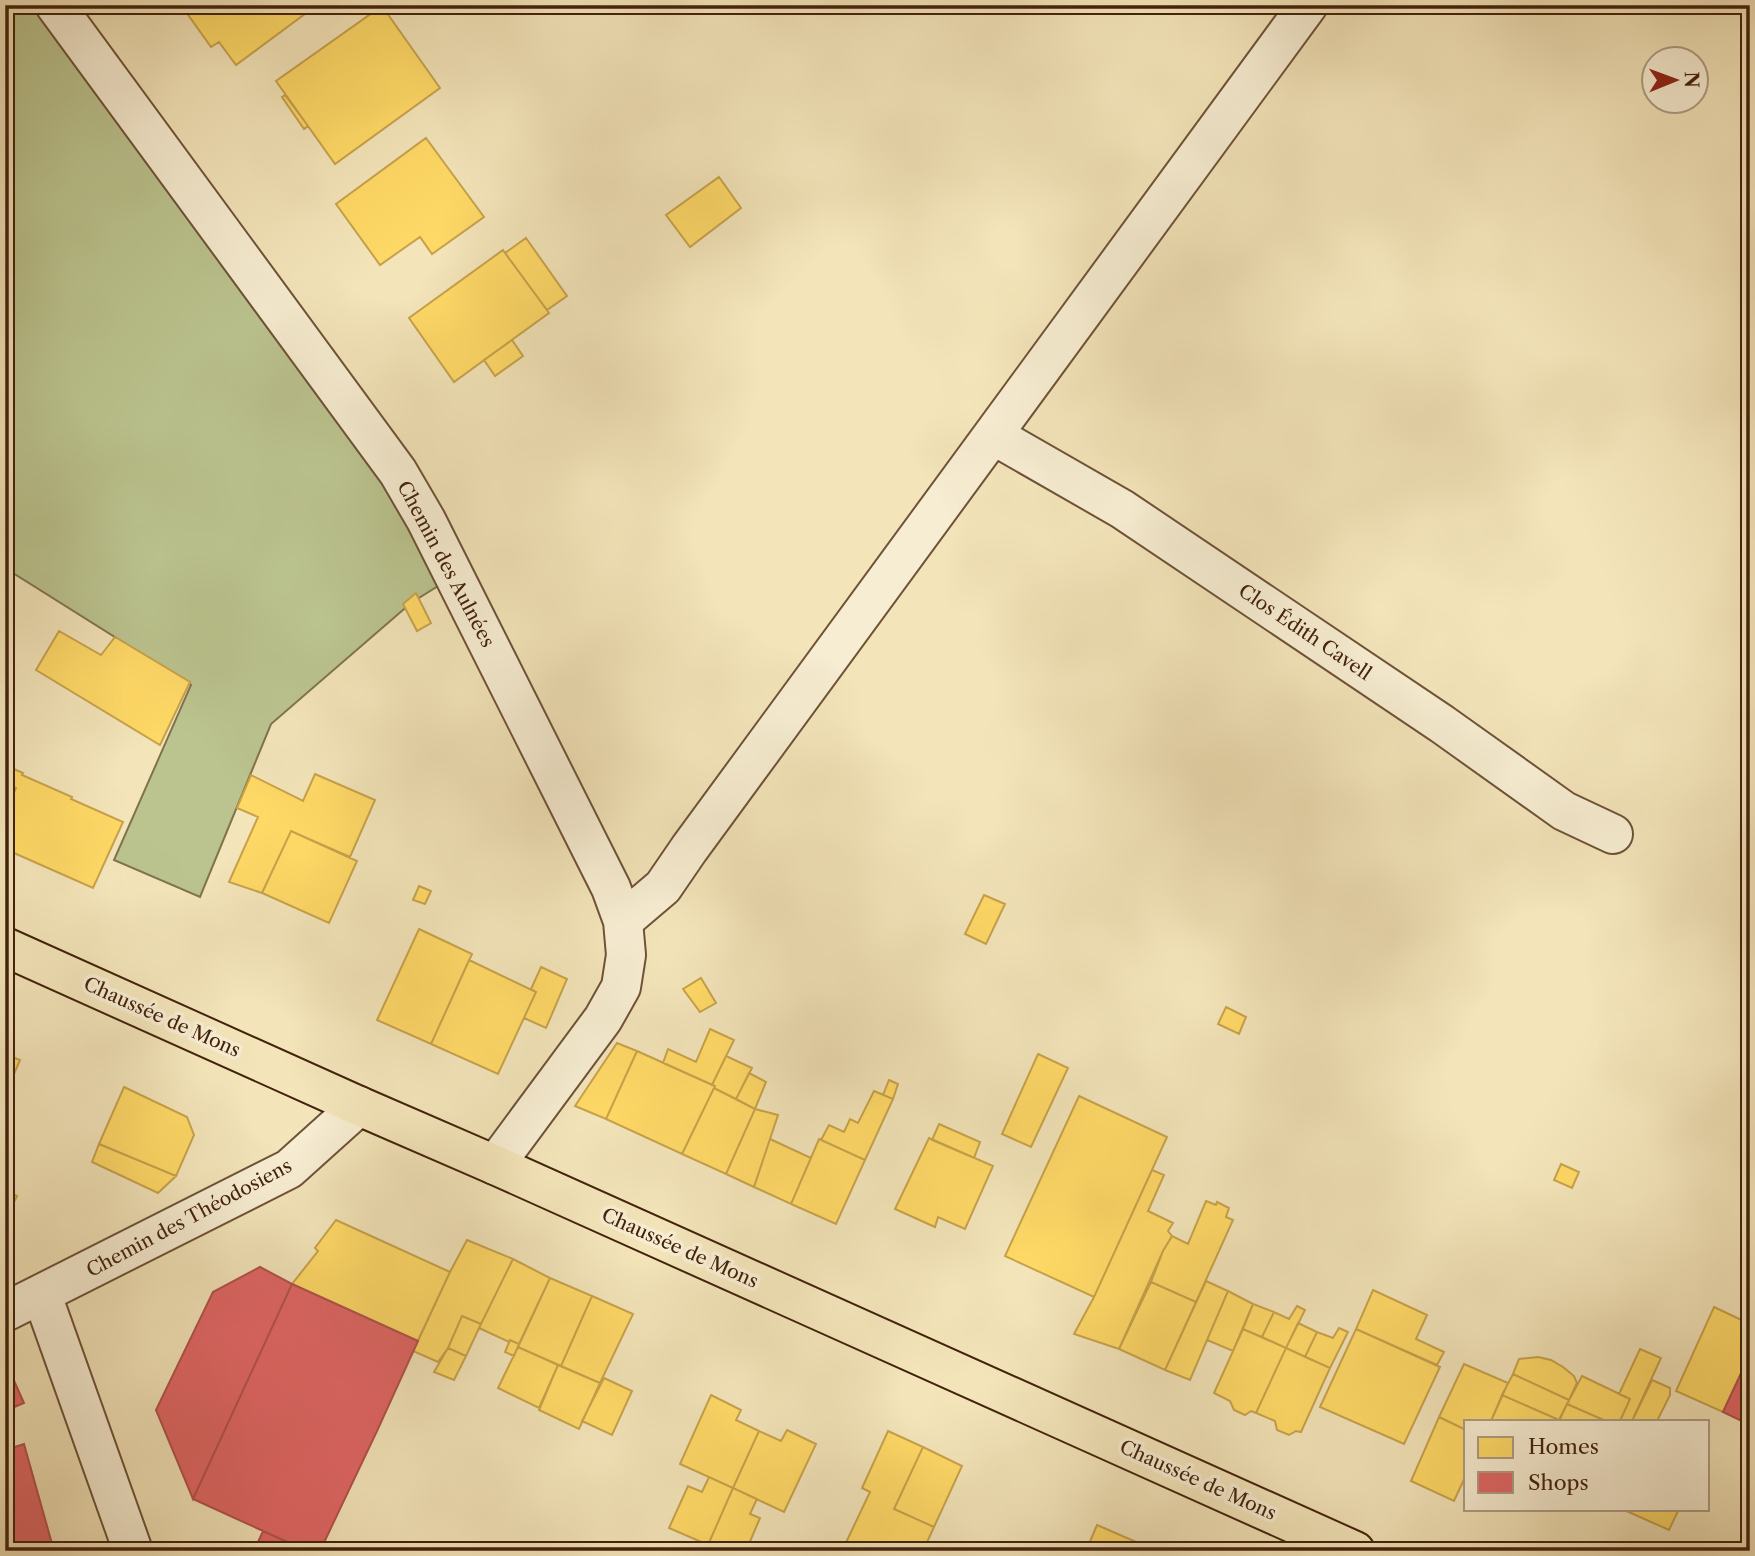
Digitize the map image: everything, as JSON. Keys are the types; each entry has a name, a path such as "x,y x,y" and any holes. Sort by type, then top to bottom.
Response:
{"main road":[{"name":"Chaussée de Mons","path":"5,947 1354,1551"}],"street":[{"name":"Chemin des Aulnées","path":"55,5 398,472 426,520 605,875 623,921 626,955 621,987 603,1019 495,1165"},
{"path":"623,921 663,887 1308,5"},
{"name":"Clos Édith Cavell","path":"993,435 1122,509 1442,724 1564,811 1613,834"},
{"name":"Chemin des Théodosiens","path":"5,1312 289,1169 359,1106"},
{"path":"42,1295 133,1551"}],"green space":[{"path":"5,5 55,5 454,576 411,603 271,724 200,897 114,860 191,685 5,568"}],"building: Homes":[{"path":"181,5 317,5 236,65 219,42 211,47"},
{"path":"382,6 440,88 335,164 276,81"},
{"path":"285,95 308,126 304,129 282,97"},
{"path":"426,138 484,217 432,254 420,237 380,265 336,204"},
{"path":"719,177 741,208 690,247 666,215"},
{"path":"526,238 567,296 547,310 505,253"},
{"path":"503,250 549,313 454,382 409,318"},
{"path":"512,340 523,356 495,376 484,360"},
{"path":"416,593 431,623 417,631 403,604"},
{"path":"59,631 101,655 115,637 190,682 160,745 36,670"},
{"path":"5,765 123,822 93,888 5,849 5,811 16,788 5,784"},
{"path":"315,774 375,800 350,857 291,831 262,893 229,882 258,817 237,808 251,775 303,801"},
{"path":"5,784 16,788 5,811"},
{"path":"291,831 357,861 329,923 262,893"},
{"path":"419,886 431,891 425,904 413,900"},
{"path":"984,895 1005,904 986,944 965,934"},
{"path":"419,929 472,954 431,1044 377,1020"},
{"path":"469,960 536,992 498,1074 431,1044"},
{"path":"541,967 567,979 546,1028 524,1018 536,992 531,989"},
{"path":"701,978 716,1003 700,1012 683,989"},
{"path":"1226,1007 1246,1017 1239,1034 1218,1024"},
{"path":"710,1029 734,1040 712,1085 663,1063 668,1049 696,1062"},
{"path":"617,1043 637,1051 606,1119 575,1106"},
{"path":"637,1051 715,1086 682,1154 606,1119"},
{"path":"5,1054 20,1060 5,1095"},
{"path":"1038,1054 1068,1068 1031,1147 1002,1134"},
{"path":"726,1056 752,1068 736,1099 712,1085"},
{"path":"749,1073 766,1082 755,1109 736,1099"},
{"path":"889,1080 898,1084 893,1099 883,1095"},
{"path":"124,1087 187,1117 194,1135 176,1176 99,1144"},
{"path":"714,1088 755,1109 726,1174 682,1154"},
{"path":"874,1091 893,1099 865,1160 821,1140 829,1125 844,1132 850,1119 858,1123"},
{"path":"1079,1096 1167,1137 1094,1297 1005,1256"},
{"path":"755,1109 778,1115 754,1187 726,1174"},
{"path":"939,1124 980,1142 974,1158 932,1140"},
{"path":"929,1138 993,1166 965,1229 938,1217 935,1227 895,1209"},
{"path":"770,1139 811,1158 791,1204 754,1187"},
{"path":"819,1139 865,1160 836,1224 791,1204"},
{"path":"99,1144 176,1176 158,1193 92,1162"},
{"path":"1561,1164 1579,1172 1572,1188 1554,1180"},
{"path":"1152,1170 1164,1175 1148,1211 1173,1223 1168,1231 1172,1236 1119,1349 1074,1334 1094,1297"},
{"path":"5,1190 17,1196 5,1220"},
{"path":"1206,1201 1216,1205 1217,1202 1229,1208 1226,1217 1233,1220 1196,1302 1151,1282 1172,1236 1188,1244"},
{"path":"336,1220 450,1272 418,1341 292,1284 318,1251 315,1248"},
{"path":"467,1240 513,1259 481,1324 462,1316 448,1348 438,1362 413,1351"},
{"path":"513,1259 550,1278 519,1344 479,1328"},
{"path":"550,1278 592,1296 561,1366 518,1347"},
{"path":"1206,1281 1228,1291 1190,1380 1165,1370"},
{"path":"1151,1282 1196,1302 1165,1370 1119,1349"},
{"path":"1373,1290 1427,1315 1416,1339 1444,1352 1437,1365 1356,1329"},
{"path":"1228,1291 1253,1304 1233,1351 1207,1340"},
{"path":"592,1296 633,1314 600,1383 561,1366"},
{"path":"1253,1304 1274,1312 1262,1337 1243,1329"},
{"path":"1297,1306 1305,1310 1286,1348 1262,1337 1274,1312 1289,1319"},
{"path":"1714,1307 1750,1324 1750,1354 1723,1412 1676,1391"},
{"path":"462,1316 481,1324 466,1356 448,1348"},
{"path":"1298,1323 1317,1332 1305,1357 1286,1348"},
{"path":"1339,1328 1348,1332 1330,1368 1305,1357 1317,1332 1333,1338"},
{"path":"1243,1329 1286,1348 1256,1413 1251,1411 1245,1415 1234,1410 1230,1401 1214,1393"},
{"path":"1356,1329 1440,1367 1404,1444 1320,1407"},
{"path":"510,1340 519,1344 514,1356 505,1352"},
{"path":"518,1347 558,1365 539,1408 498,1388"},
{"path":"448,1348 466,1356 454,1380 434,1372"},
{"path":"1286,1348 1330,1368 1301,1432 1296,1431 1289,1435 1277,1430 1275,1421 1256,1413"},
{"path":"1640,1349 1661,1358 1632,1420 1620,1420 1630,1399 1619,1394"},
{"path":"1538,1357 1551,1360 1574,1376 1577,1383 1569,1400 1513,1374 1519,1359"},
{"path":"1464,1364 1508,1383 1491,1420 1464,1420 1464,1429 1439,1417"},
{"path":"558,1365 600,1383 579,1429 539,1410"},
{"path":"1513,1374 1569,1400 1559,1420 1502,1395"},
{"path":"1582,1376 1630,1399 1620,1420 1604,1420 1567,1404"},
{"path":"604,1378 632,1391 612,1435 582,1421"},
{"path":"1652,1380 1670,1388 1670,1395 1658,1420 1632,1420"},
{"path":"711,1395 741,1410 736,1420 759,1431 733,1488 680,1464"},
{"path":"1502,1395 1559,1420 1491,1420"},
{"path":"1567,1404 1604,1420 1559,1420"},
{"path":"1439,1417 1464,1429 1464,1479 1454,1501 1411,1481"},
{"path":"787,1430 816,1444 784,1512 733,1488 759,1431 781,1441"},
{"path":"888,1431 923,1447 894,1509 934,1527 923,1551 842,1551 870,1492 862,1488"},
{"path":"923,1447 962,1466 934,1527 894,1509"},
{"path":"709,1477 733,1488 708,1545 669,1528 688,1486 702,1492"},
{"path":"733,1488 757,1499 750,1514 760,1518 746,1551 721,1551 708,1545"},
{"path":"1624,1510 1679,1510 1669,1530"},
{"path":"1097,1525 1141,1544 1138,1551 1086,1551"}],"building: Shops":[{"path":"260,1267 292,1284 193,1499 156,1410 213,1292"},
{"path":"292,1284 418,1341 320,1551 307,1551 193,1499"},
{"path":"1750,1354 1750,1425 1723,1412"},
{"path":"11,1374 24,1403 5,1411 5,1376"},
{"path":"24,1444 54,1551 5,1551 5,1450"},
{"path":"263,1531 307,1551 254,1551"}]}
